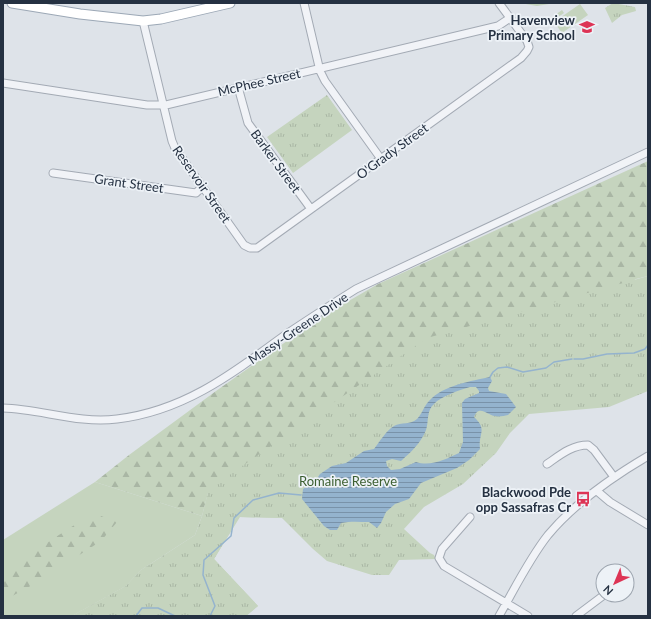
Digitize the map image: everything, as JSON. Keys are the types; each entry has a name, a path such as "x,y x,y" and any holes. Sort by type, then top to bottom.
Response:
{"main road":[{"path":"12,3 80,14 143,21 160,19 230,3"}],"street":[{"path":"304,3 319,68 325,81 381,159"},
{"path":"499,3 510,18"},
{"name":"McPhee Street","path":"3,83 147,105 163,105 498,26 510,18"},
{"name":"O'Grady Street","path":"250,248 257,248 521,58 529,47 527,41 510,18"},
{"name":"Reservoir Street","path":"143,21 175,148 244,245 250,248"},
{"name":"Barker Street","path":"238,87 248,123 311,209"},
{"name":"Massy-Greene Drive","path":"3,408 20,408 63,417 89,420 116,419 144,414 186,400 214,386 322,310 356,289 648,152"},
{"name":"Grant Street","path":"53,173 196,193 202,187"},
{"path":"547,464 568,450 579,445 588,445 594,450 614,477"},
{"path":"499,616 536,553 548,536 565,518 614,477 648,456"},
{"path":"597,491 610,502 648,525"},
{"path":"470,517 442,549 439,558 444,566 528,616"},
{"path":"576,616 595,602"}],"green space":[{"path":"520,3 555,3 537,6"},
{"path":"613,3 635,7 636,11 622,15 612,23 605,8"},
{"path":"580,4 588,15 562,33 554,22"},
{"path":"562,10 564,13 546,25 544,23"},
{"path":"327,95 352,130 293,173 267,137"},
{"path":"648,161 648,276 636,279 282,518 239,517 214,559 258,606 246,616 72,616 126,586 141,570 213,529 208,493 202,516 95,482 129,455 321,317 378,284"},
{"name":"Romaine Reserve","path":"648,276 648,391 609,407 529,414 510,433 496,453 463,484 424,507 404,529 434,555 436,559 399,560 389,575 372,575 327,561 282,518 240,517 214,559 258,606 246,616 72,616 126,586 141,570 195,535 202,516 208,492 232,473 427,338"},
{"path":"95,482 202,516 195,535 141,570 126,586 72,616 3,616 3,540"},
{"path":"93,513 117,522 101,541 36,583 3,601 3,571"}],"water":[{"path":"490,377 492,381 488,388 489,391 506,394 516,407 508,415 502,416 495,416 483,411 478,411 474,417 481,425 482,429 480,449 469,460 457,468 421,483 409,499 395,504 386,512 377,528 369,522 352,522 341,523 337,530 330,530 324,526 302,499 303,489 316,480 320,474 332,466 346,463 364,451 374,449 391,428 400,424 415,421 427,403 442,391 466,382","holes":["470,387 476,387 479,393 465,399 462,403 463,442 459,453 438,462 427,464 416,462 400,469 391,470 387,466 386,461 392,459 401,461 419,443 426,430 431,407 437,401 456,392"]}],"waterway":[{"path":"574,359 583,359 607,354 634,353 645,349 648,345"},
{"path":"490,377 498,368 507,367 523,372 546,368 554,362 572,359"},
{"path":"210,616 215,606 203,575 204,560 231,536 234,518 253,500 279,493 301,495"},
{"path":"136,616 142,608 158,608 175,616"}],"place":[{"name":"Havenview Primary School","path":"587,27"},
{"name":"Blackwood Pde opp Sassafras Cr","path":"583,499"}]}
